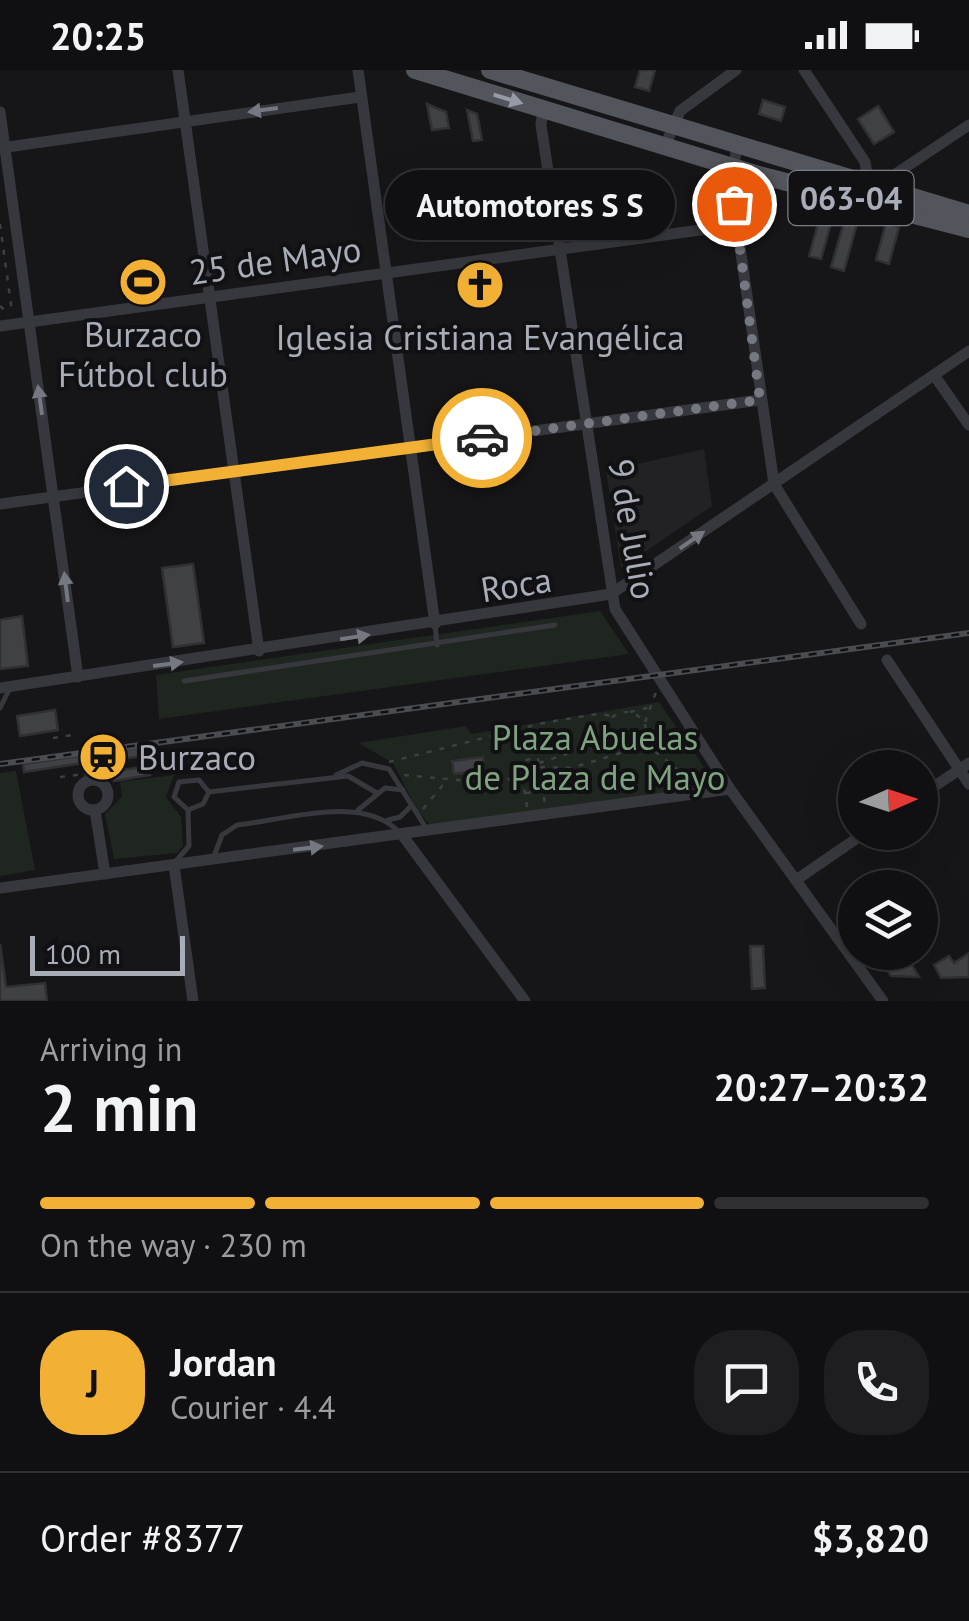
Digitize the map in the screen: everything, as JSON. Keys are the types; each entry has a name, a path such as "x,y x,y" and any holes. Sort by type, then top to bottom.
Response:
{"main road":[{"name":"063-04","path":"415,70 733,167 969,228"},
{"name":"063-04","path":"490,70 969,214"}],"street":[{"path":"178,70 259,651"},
{"path":"358,70 407,448 435,624"},
{"path":"665,146 672,126 690,103 736,70"},
{"path":"804,70 865,162 869,186"},
{"path":"3,148 360,97"},
{"name":"9 de Julio","path":"543,110 541,125 615,609 730,789 883,1001"},
{"path":"0,112 78,677"},
{"path":"889,192 897,173 969,125"},
{"path":"737,146 733,167 737,225 774,484 861,624"},
{"path":"865,162 897,173"},
{"name":"25 de Mayo","path":"0,322 28,322 737,225"},
{"name":"Roca","path":"5,687 611,594 969,351"},
{"path":"934,375 969,425"},
{"path":"0,504 760,400"},
{"path":"887,660 964,766 969,784"},
{"path":"938,784 964,766"},
{"path":"90,780 100,782 108,790 108,800 96,810 82,806 78,798 82,784 90,780"},
{"path":"0,888 730,789"},
{"path":"96,810 104,874"},
{"path":"403,836 525,1001"},
{"path":"796,880 840,850"},
{"path":"174,864 193,1001"}],"lane":[{"path":"435,624 437,645"},
{"path":"184,681 555,625"},
{"path":"259,651 263,668"},
{"path":"0,706 5,687"},
{"path":"336,776 362,764 385,766 409,797 416,818 434,831"},
{"path":"209,792 336,776 357,778 376,793 382,818 403,836"},
{"path":"174,864 190,846 188,810 174,797 179,782 199,780 209,792"},
{"path":"214,859 222,835 237,826 350,812 364,807 376,793 394,787 409,797"},
{"path":"364,807 366,788"},
{"path":"188,810 203,804 209,792"},
{"path":"350,812 400,817 411,806"}],"path":[{"path":"0,224 12,317"},
{"path":"0,306 12,317"},
{"path":"0,322 12,317"},
{"path":"644,742 644,723 660,681"},
{"path":"385,766 390,760 543,723 597,714 614,716 651,706"},
{"path":"628,712 644,723"},
{"path":"539,765 586,748 614,716"},
{"path":"608,726 611,745 625,752"},
{"path":"53,738 72,735"},
{"path":"539,765 571,768 625,752 644,742"},
{"path":"644,742 708,793"},
{"path":"528,818 520,761 538,758 547,816"},
{"path":"60,777 84,774 90,780"},
{"path":"394,775 522,778"},
{"path":"416,818 448,779"},
{"path":"525,793 543,791"}],"shaded area":[{"path":"704,449 712,506 621,568 606,471"}],"green space":[{"path":"600,611 629,654 159,719 156,675"},
{"name":"Plaza Abuelas de Plaza de Mayo","path":"659,702 717,786 430,825 417,810 393,763 358,743 466,726 471,734"},
{"path":"16,771 35,870 0,876 0,773"},
{"path":"174,775 166,797 181,817 183,846 177,853 114,859 105,814 122,797 120,782"}],"building":[{"path":"640,70 655,70 649,91 635,87"},
{"path":"763,100 785,107 781,121 759,114"},
{"path":"427,104 446,112 449,128 432,130"},
{"path":"878,106 894,132 874,144 858,119"},
{"path":"467,110 477,114 482,140 473,141"},
{"path":"750,197 771,203 766,219 749,222 746,203"},
{"path":"847,212 859,216 844,271 831,267"},
{"path":"820,217 832,220 821,259 809,256"},
{"path":"886,223 899,227 889,264 876,260"},
{"path":"193,564 204,643 173,647 162,568"},
{"path":"22,616 28,666 0,669 0,620"},
{"path":"55,710 58,730 20,736 17,716"},
{"path":"148,746 149,755 121,759 123,770 148,766 150,775 114,781 113,770 85,774 83,763 24,772 23,764"},
{"path":"483,757 484,770 454,774 452,761"},
{"path":"0,944 6,987 45,983 47,1001 0,1001"},
{"path":"750,946 763,946 765,988 752,989"},
{"path":"969,953 969,977 941,978 938,963 949,956 954,963"},
{"path":"887,970 915,970 919,977 891,976"}],"railway":[{"path":"0,764 969,633"}],"way so far":[{"path":"482,438 760,400 734,204"}],"place":[{"name":"Automotores S S","path":"734,204"},
{"name":"Burzaco Fútbol club","path":"143,282"},
{"name":"Iglesia Cristiana Evangélica","path":"480,285"},
{"name":"Burzaco","path":"103,757"}],"route":[{"path":"126,486 482,438"}]}
